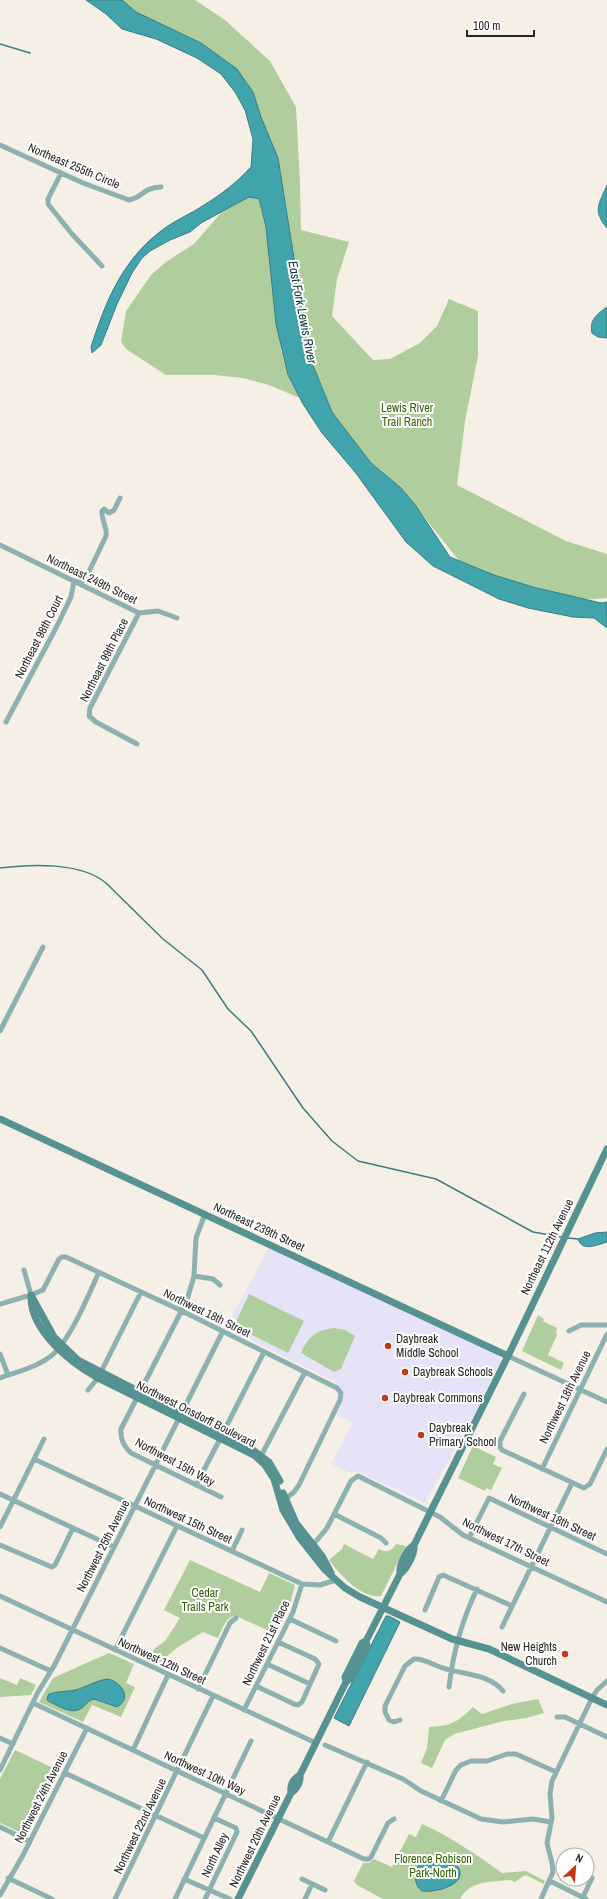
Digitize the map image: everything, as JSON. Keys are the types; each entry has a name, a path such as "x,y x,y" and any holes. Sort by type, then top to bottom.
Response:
{"street":[{"name":"Northeast 255th Circle","path":"0,145 61,173 129,200 136,198 147,188 161,186"},
{"path":"61,173 48,199 48,204 72,234 102,266"},
{"path":"74,581 80,582 85,580 108,532 101,516 102,511 104,509 109,513 114,510 120,498"},
{"name":"Northeast 249th Street","path":"0,545 139,613 158,611 177,618"},
{"name":"Northeast 98th Court","path":"6,722 57,626 70,597 74,581"},
{"name":"Northeast 99th Place","path":"137,744 96,722 89,716 90,708 139,613"},
{"path":"0,1031 43,946"},
{"name":"Northeast 239th Street","path":"0,1119 508,1356"},
{"name":"Northeast 112th Avenue","path":"508,1356 607,1149"},
{"path":"139,1395 182,1311 191,1289 194,1276 196,1238 205,1214"},
{"name":"Northwest 18th Street","path":"31,1295 43,1290 62,1257 66,1257 182,1311 337,1388 341,1393 340,1400 299,1484 294,1492 283,1500"},
{"name":"Northwest Onsdorff Boulevard","path":"24,1270 31,1295 31,1303 41,1326 76,1364 261,1457 274,1479 283,1500 286,1517 299,1537 311,1547 325,1570 355,1594 459,1641 489,1649 607,1705"},
{"path":"0,1378 42,1361 52,1355 59,1347 99,1272"},
{"path":"194,1276 213,1279 220,1285"},
{"path":"88,1390 99,1375 141,1292"},
{"path":"0,1304 31,1295"},
{"path":"569,1331 581,1325 607,1325"},
{"name":"Northwest 25th Avenue","path":"0,1770 223,1331"},
{"name":"Northwest 18th Avenue","path":"542,1469 607,1334"},
{"path":"196,1485 264,1352"},
{"path":"0,1354 8,1375"},
{"path":"508,1356 607,1402"},
{"name":"Northwest 20th Avenue","path":"238,1899 291,1792 295,1790 300,1780 300,1775 346,1682 345,1677 400,1574 404,1571 414,1550 414,1545 508,1356"},
{"path":"261,1457 304,1372"},
{"path":"524,1394 500,1441 500,1446 504,1451 572,1483 586,1488 590,1484 607,1449"},
{"name":"Northwest 15th Way","path":"139,1395 121,1429 122,1442 131,1453 221,1498"},
{"path":"0,1527 44,1439"},
{"name":"Northwest 15th Street","path":"34,1459 302,1584 320,1585 334,1577"},
{"name":"Northwest 17th Street","path":"334,1514 351,1481 356,1476 430,1512 469,1538 607,1602"},
{"path":"502,1627 572,1483"},
{"path":"0,1494 114,1547"},
{"name":"Northwest 18th Street","path":"469,1538 489,1498 607,1554"},
{"path":"311,1547 323,1534 334,1514 382,1538 386,1543"},
{"path":"115,1650 177,1526"},
{"path":"0,1544 49,1568 55,1565 73,1528"},
{"path":"232,1551 242,1530"},
{"path":"425,1610 440,1577 443,1575 512,1606"},
{"name":"Northwest 21st Place","path":"244,1710 297,1604 302,1584"},
{"path":"449,1688 451,1670 466,1613 477,1589"},
{"name":"Northwest 12th Street","path":"0,1596 316,1743"},
{"path":"198,1689 230,1623 236,1618"},
{"path":"290,1619 336,1641"},
{"path":"256,1686 298,1705 310,1684 319,1662 278,1642"},
{"path":"0,1648 51,1671"},
{"path":"400,1720 394,1722 389,1720 385,1712 385,1706 405,1666 412,1660 421,1659 451,1670 481,1677 498,1685 503,1691"},
{"path":"267,1664 310,1684"},
{"path":"133,1750 168,1675"},
{"path":"542,1899 550,1881 553,1867 547,1843 551,1822 552,1807 550,1794 552,1781 592,1698 597,1690 607,1681"},
{"name":"Northwest 22nd Avenue","path":"115,1899 214,1696"},
{"name":"Northwest 10th Way","path":"33,1703 364,1859 369,1859 388,1823 394,1819"},
{"path":"557,1717 565,1717 607,1737"},
{"name":"Northwest 24th Avenue","path":"0,1896 87,1728"},
{"path":"0,1738 13,1744"},
{"path":"175,1899 251,1741"},
{"path":"325,1746 349,1757 366,1762 403,1779 414,1788 476,1817 490,1821 508,1822 533,1819 551,1822"},
{"path":"441,1801 456,1770 463,1763 471,1761 487,1761 511,1754 526,1757 556,1772"},
{"path":"328,1842 366,1762"},
{"path":"64,1773 204,1838"},
{"name":"North Alley","path":"210,1890 237,1832 236,1828 214,1818"},
{"path":"0,1827 29,1841"},
{"path":"8,1878 52,1899"},
{"path":"184,1879 230,1899"},
{"path":"302,1880 325,1890"},
{"path":"550,1881 585,1898 589,1887"},
{"path":"305,1899 312,1884"},
{"path":"205,1899 210,1890"}],"shaded area":[{"name":"Daybreak Schools","path":"269,1247 498,1353 502,1361 470,1423 425,1503 358,1472 348,1472 331,1464 352,1423 334,1414 342,1390 335,1382 226,1328"}],"green space":[{"name":"Lewis River Trail Ranch","path":"114,0 195,0 225,20 270,61 296,107 301,230 349,242 337,279 332,316 373,360 390,359 420,343 437,326 449,299 478,311 478,356 465,421 457,485 566,541 607,554 607,598 583,600 518,585 460,562 401,488 371,463 356,445 332,412 310,358 278,158 269,137 230,75"},
{"path":"249,197 259,200 266,227 281,350 288,375 300,398 269,385 243,378 214,375 166,375 126,349 121,342 126,311 151,275 166,262 194,244 221,213"},
{"path":"249,1294 304,1321 288,1353 234,1326"},
{"path":"538,1315 544,1319 543,1321 557,1328 557,1335 548,1355 564,1363 561,1370 522,1351"},
{"path":"334,1328 345,1330 355,1336 341,1369 334,1372 301,1353 310,1338 318,1332"},
{"path":"473,1446 496,1457 493,1464 502,1468 491,1490 486,1488 485,1491 458,1478"},
{"path":"344,1544 373,1559 379,1549 389,1551 396,1544 406,1546 381,1596 366,1594 359,1590 339,1572 329,1560 342,1549"},
{"name":"Cedar Trails Park","path":"190,1560 260,1592 269,1573 295,1585 289,1608 276,1634 236,1616 227,1621 218,1638 203,1632 178,1647 157,1665 148,1661 154,1649 165,1641 180,1618 164,1610"},
{"path":"109,1653 134,1664 126,1683 135,1687 121,1717 92,1705 83,1722 39,1702 53,1678"},
{"path":"0,1678 17,1685 20,1678 36,1685 31,1695 0,1697"},
{"path":"538,1699 544,1713 526,1718 504,1721 454,1734 445,1740 432,1768 421,1763 427,1748 429,1727 443,1726 454,1722 473,1707 482,1714 512,1704"},
{"path":"15,1750 60,1771 26,1835 0,1823 0,1779"},
{"name":"Florence Robison Park-North","path":"422,1824 453,1840 502,1873 526,1871 545,1881 544,1884 525,1875 515,1882 511,1880 497,1881 476,1885 464,1893 460,1899 383,1899 357,1885 354,1881 363,1863 369,1863 374,1859 392,1867 409,1834 416,1837"}],"water":[{"path":"86,0 122,0 136,12 201,43 237,69 253,92 261,117 278,158 310,358 332,412 371,463 401,488 416,506 450,557 494,575 533,587 601,603 607,602 607,628 594,618 573,617 528,608 499,599 433,566 406,542 355,472 322,433 303,404 288,375 276,324 266,227 259,199 249,197 201,223 190,232 170,240 150,251 142,258 132,273 117,304 101,345 92,353 91,347 103,313 127,266 150,240 165,228 217,197 235,183 251,167 253,139 245,110 235,92 221,74 197,58 156,39 122,29 106,14"},
{"path":"607,185 607,228 602,222 598,212 598,207"},
{"path":"607,307 607,338 598,337 592,333 592,324 597,315"},
{"path":"607,1232 607,1242 594,1246 583,1245 578,1239 595,1233"},
{"path":"386,1616 400,1622 349,1726 334,1718"},
{"path":"108,1679 117,1683 125,1695 122,1703 117,1707 94,1699 89,1701 80,1709 71,1711 48,1701 47,1698 49,1694 75,1690"},
{"path":"424,1861 440,1862 458,1867 460,1873 459,1879 455,1883 442,1889 422,1891 417,1885 415,1878 420,1863"}],"waterway":[{"path":"0,44 30,53"},
{"path":"0,868 41,865 70,868 96,876 106,883 163,939 202,970 228,1009 251,1031 303,1108 332,1141 358,1161 436,1179 533,1232 562,1237"},
{"path":"568,1238 578,1239"}],"place":[{"name":"Daybreak Middle School","path":"388,1346"},
{"name":"Daybreak Schools","path":"405,1372"},
{"name":"Daybreak Commons","path":"385,1398"},
{"name":"Daybreak Primary School","path":"421,1435"},
{"name":"New Heights Church","path":"565,1654"}],"water label":[{"name":"East Fork Lewis River","path":"303,312"}]}
